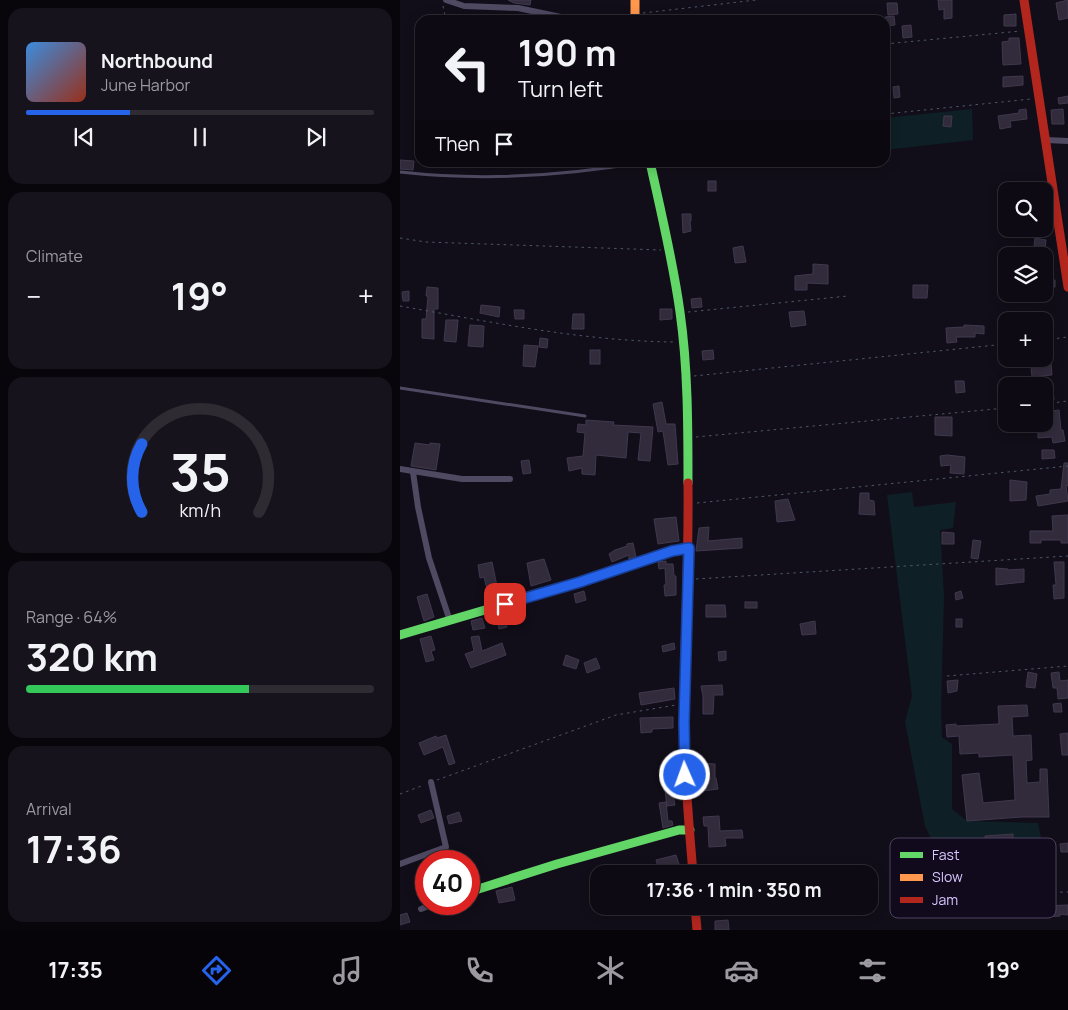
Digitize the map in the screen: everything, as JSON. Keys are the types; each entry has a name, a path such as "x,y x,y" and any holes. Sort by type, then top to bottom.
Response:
{"street":[{"path":"444,0 464,6 518,8 551,15"},
{"path":"635,0 635,15"},
{"path":"1024,0 1068,287"},
{"path":"1046,140 1068,141"},
{"path":"651,167 680,313 685,377 688,438 689,548 684,703 685,775 692,865"},
{"path":"400,469 462,479 510,479"},
{"path":"413,472 429,558 450,621"},
{"path":"400,635 580,582 672,551 689,548"},
{"path":"431,782 446,847 438,850"},
{"path":"480,888 557,864 679,830 690,830"},
{"path":"400,864 415,859"},
{"path":"696,915 697,930"}],"lane":[{"path":"400,172 490,177 616,167"},
{"path":"400,388 585,416"}],"path":[{"path":"444,0 446,15"},
{"path":"649,15 756,0"},
{"path":"890,43 1029,30"},
{"path":"890,113 1039,98"},
{"path":"400,238 426,242 669,251"},
{"path":"680,313 848,296"},
{"path":"400,306 532,330 642,342 682,342"},
{"path":"1053,339 1068,337"},
{"path":"685,377 998,345"},
{"path":"1053,403 1068,401"},
{"path":"688,438 998,409"},
{"path":"688,504 1068,466"},
{"path":"688,580 1068,556"},
{"path":"947,676 1068,666"},
{"path":"400,794 616,715 684,703"}],"shaded area":[{"path":"972,109 973,140 890,149 890,117"},
{"path":"912,492 914,507 956,502 953,528 940,530 944,596 942,737 952,744 952,809 967,821 1038,823 1040,838 931,838 925,826 905,722 912,696 887,495"}],"building":[{"path":"508,0 531,0 530,5 514,3"},
{"path":"938,0 952,0 952,18 944,19 944,9 939,10"},
{"path":"1068,0 1068,18 1059,20 1056,3"},
{"path":"887,3 897,3 898,14 888,15"},
{"path":"1016,14 1016,26 1004,26 1004,15"},
{"path":"890,16 894,16 895,25 890,26"},
{"path":"911,25 912,37 903,38 902,26"},
{"path":"1009,38 1019,38 1021,64 1003,65 1002,42 1009,41"},
{"path":"1023,76 1023,85 1003,87 1003,77"},
{"path":"899,86 900,97 894,98 893,87"},
{"path":"1068,96 1068,103 1059,104 1058,98"},
{"path":"1026,109 1027,119 1010,121 1011,127 1000,129 998,116 1019,113 1019,110"},
{"path":"1063,109 1064,124 1052,124 1051,110"},
{"path":"944,116 952,116 951,127 943,126"},
{"path":"400,160 414,161 413,170 400,169"},
{"path":"708,181 716,181 716,191 708,191"},
{"path":"682,214 691,214 691,231 683,233"},
{"path":"1035,238 1046,240 1045,247 1034,247"},
{"path":"743,246 746,262 735,263 733,248"},
{"path":"813,264 828,265 828,284 807,283 807,290 795,290 795,276 813,274"},
{"path":"913,285 928,285 927,298 913,298"},
{"path":"427,287 438,288 438,309 434,309 434,339 422,338 422,319 426,319"},
{"path":"409,291 409,301 403,301 402,292"},
{"path":"701,298 702,307 692,308 691,299"},
{"path":"481,305 500,307 499,317 480,313"},
{"path":"660,309 672,309 672,319 660,320"},
{"path":"514,310 524,310 524,319 515,319"},
{"path":"804,311 806,325 791,327 789,312"},
{"path":"573,314 584,314 584,329 572,329"},
{"path":"446,320 458,320 456,342 444,341"},
{"path":"470,325 484,326 483,347 468,346"},
{"path":"964,325 984,326 984,334 975,333 975,337 956,337 957,342 947,343 946,328 964,327"},
{"path":"540,338 548,339 547,348 539,347"},
{"path":"524,345 538,346 535,367 523,366"},
{"path":"590,350 600,350 600,364 590,364"},
{"path":"713,350 714,359 703,360 702,351"},
{"path":"1031,367 1051,367 1052,375 1032,377"},
{"path":"955,381 964,381 965,392 956,393"},
{"path":"662,402 666,424 675,424 678,464 668,465 663,431 658,432 653,404"},
{"path":"1059,410 1061,430 1063,430 1065,441 1053,443 1052,437 1038,438 1038,432 1053,432 1053,411"},
{"path":"935,417 952,417 952,436 935,435"},
{"path":"586,420 614,422 613,425 653,427 650,461 638,460 641,433 628,432 626,458 596,455 595,475 582,474 582,468 569,471 567,458 583,456 585,433 577,432 578,424 586,425"},
{"path":"415,443 440,444 436,470 411,466"},
{"path":"1042,450 1054,450 1055,458 1042,459"},
{"path":"940,456 965,457 964,474 950,473 951,465 941,466"},
{"path":"529,460 531,473 523,474 521,461"},
{"path":"1064,463 1068,463 1068,486 1066,485 1068,501 1038,506 1036,496 1050,494 1050,490 1061,489"},
{"path":"1010,480 1027,482 1026,500 1010,501"},
{"path":"860,493 869,493 869,500 874,501 875,515 859,514"},
{"path":"788,499 795,520 777,522 775,501"},
{"path":"1068,515 1068,543 1061,543 1061,540 1041,540 1041,543 1030,543 1030,531 1053,531 1052,516"},
{"path":"676,517 679,541 658,544 654,519"},
{"path":"709,527 708,541 742,538 742,548 696,551 699,528"},
{"path":"942,532 954,533 954,544 942,544"},
{"path":"973,540 981,541 978,559 971,558"},
{"path":"633,543 636,557 629,559 629,555 612,562 609,554 627,546 627,544"},
{"path":"544,559 551,580 531,586 527,563"},
{"path":"666,561 666,564 673,564 674,576 676,576 676,595 665,596 665,568 659,569 658,562"},
{"path":"492,562 499,596 489,598 484,577 480,578 478,565"},
{"path":"1054,562 1064,562 1064,598 1054,599 1053,585 1056,585"},
{"path":"996,568 1008,570 1024,569 1024,582 996,585"},
{"path":"584,591 586,600 576,603 574,594"},
{"path":"961,591 963,598 956,600 955,593"},
{"path":"427,594 434,617 424,621 417,597"},
{"path":"745,602 757,602 757,608 745,608"},
{"path":"706,605 725,605 726,617 706,617"},
{"path":"504,615 507,627 499,629 496,617"},
{"path":"482,618 485,628 473,630 471,621"},
{"path":"956,619 962,619 962,627 956,627"},
{"path":"815,621 816,634 802,635 800,624"},
{"path":"431,636 435,650 431,651 434,660 426,662 420,639"},
{"path":"479,636 482,651 502,643 506,655 471,668 465,654 474,651 471,637"},
{"path":"674,643 675,649 663,652 662,646"},
{"path":"726,651 726,660 719,661 718,652"},
{"path":"566,655 579,660 576,669 563,665"},
{"path":"596,658 600,668 587,673 584,663"},
{"path":"1028,672 1037,674 1035,688 1026,687"},
{"path":"1059,672 1060,681 1068,680 1068,698 1058,699 1057,688 1053,688 1051,673"},
{"path":"958,680 957,691 948,693 947,681"},
{"path":"722,685 723,695 714,695 713,714 703,714 701,686"},
{"path":"674,688 675,699 641,705 639,693"},
{"path":"1061,703 1062,712 1054,712 1053,704"},
{"path":"1027,705 1028,716 1012,717 1013,736 1031,735 1032,760 1026,761 1027,783 1040,782 1040,769 1047,769 1049,817 967,821 962,775 979,773 983,803 1015,800 1013,755 979,757 979,753 960,754 959,736 947,737 946,725 999,724 998,706"},
{"path":"673,717 673,728 652,729 652,732 641,733 640,718"},
{"path":"1068,733 1068,755 1062,755 1060,734"},
{"path":"446,735 455,763 449,765 443,747 424,755 419,743 436,736 437,738"},
{"path":"700,763 715,764 715,778 718,789 702,791 699,771 693,772 692,765"},
{"path":"672,789 675,805 667,806 665,790"},
{"path":"666,802 668,821 672,821 673,825 663,828 659,803"},
{"path":"431,810 434,818 421,823 418,815"},
{"path":"459,812 462,821 449,824 447,816"},
{"path":"719,816 720,831 742,830 743,838 725,838 726,846 709,847 708,826 704,826 703,817"},
{"path":"1013,834 1013,838 985,838 985,836"},
{"path":"1068,843 1068,852 1061,852 1060,844"},
{"path":"676,855 679,864 657,865 656,860"},
{"path":"512,887 515,900 499,903 496,891"},
{"path":"1068,905 1068,915 1060,914 1060,916 1056,916 1056,906"},
{"path":"407,913 410,922 400,925 400,915"},
{"path":"728,920 729,930 715,930 715,921"}],"traffic: fast":[{"path":"651,167 670,255 683,333 687,398 688,483"},
{"path":"400,635 580,582 672,551 689,548"},
{"path":"480,888 557,864 679,830 690,830"}],"traffic: slow":[{"path":"635,0 635,15"}],"traffic: jam":[{"path":"1024,0 1068,287"},
{"path":"688,483 684,741 692,865"},
{"path":"696,915 697,930"}],"route":[{"path":"505,604 580,582 672,551 689,548 684,722 685,775"}]}
